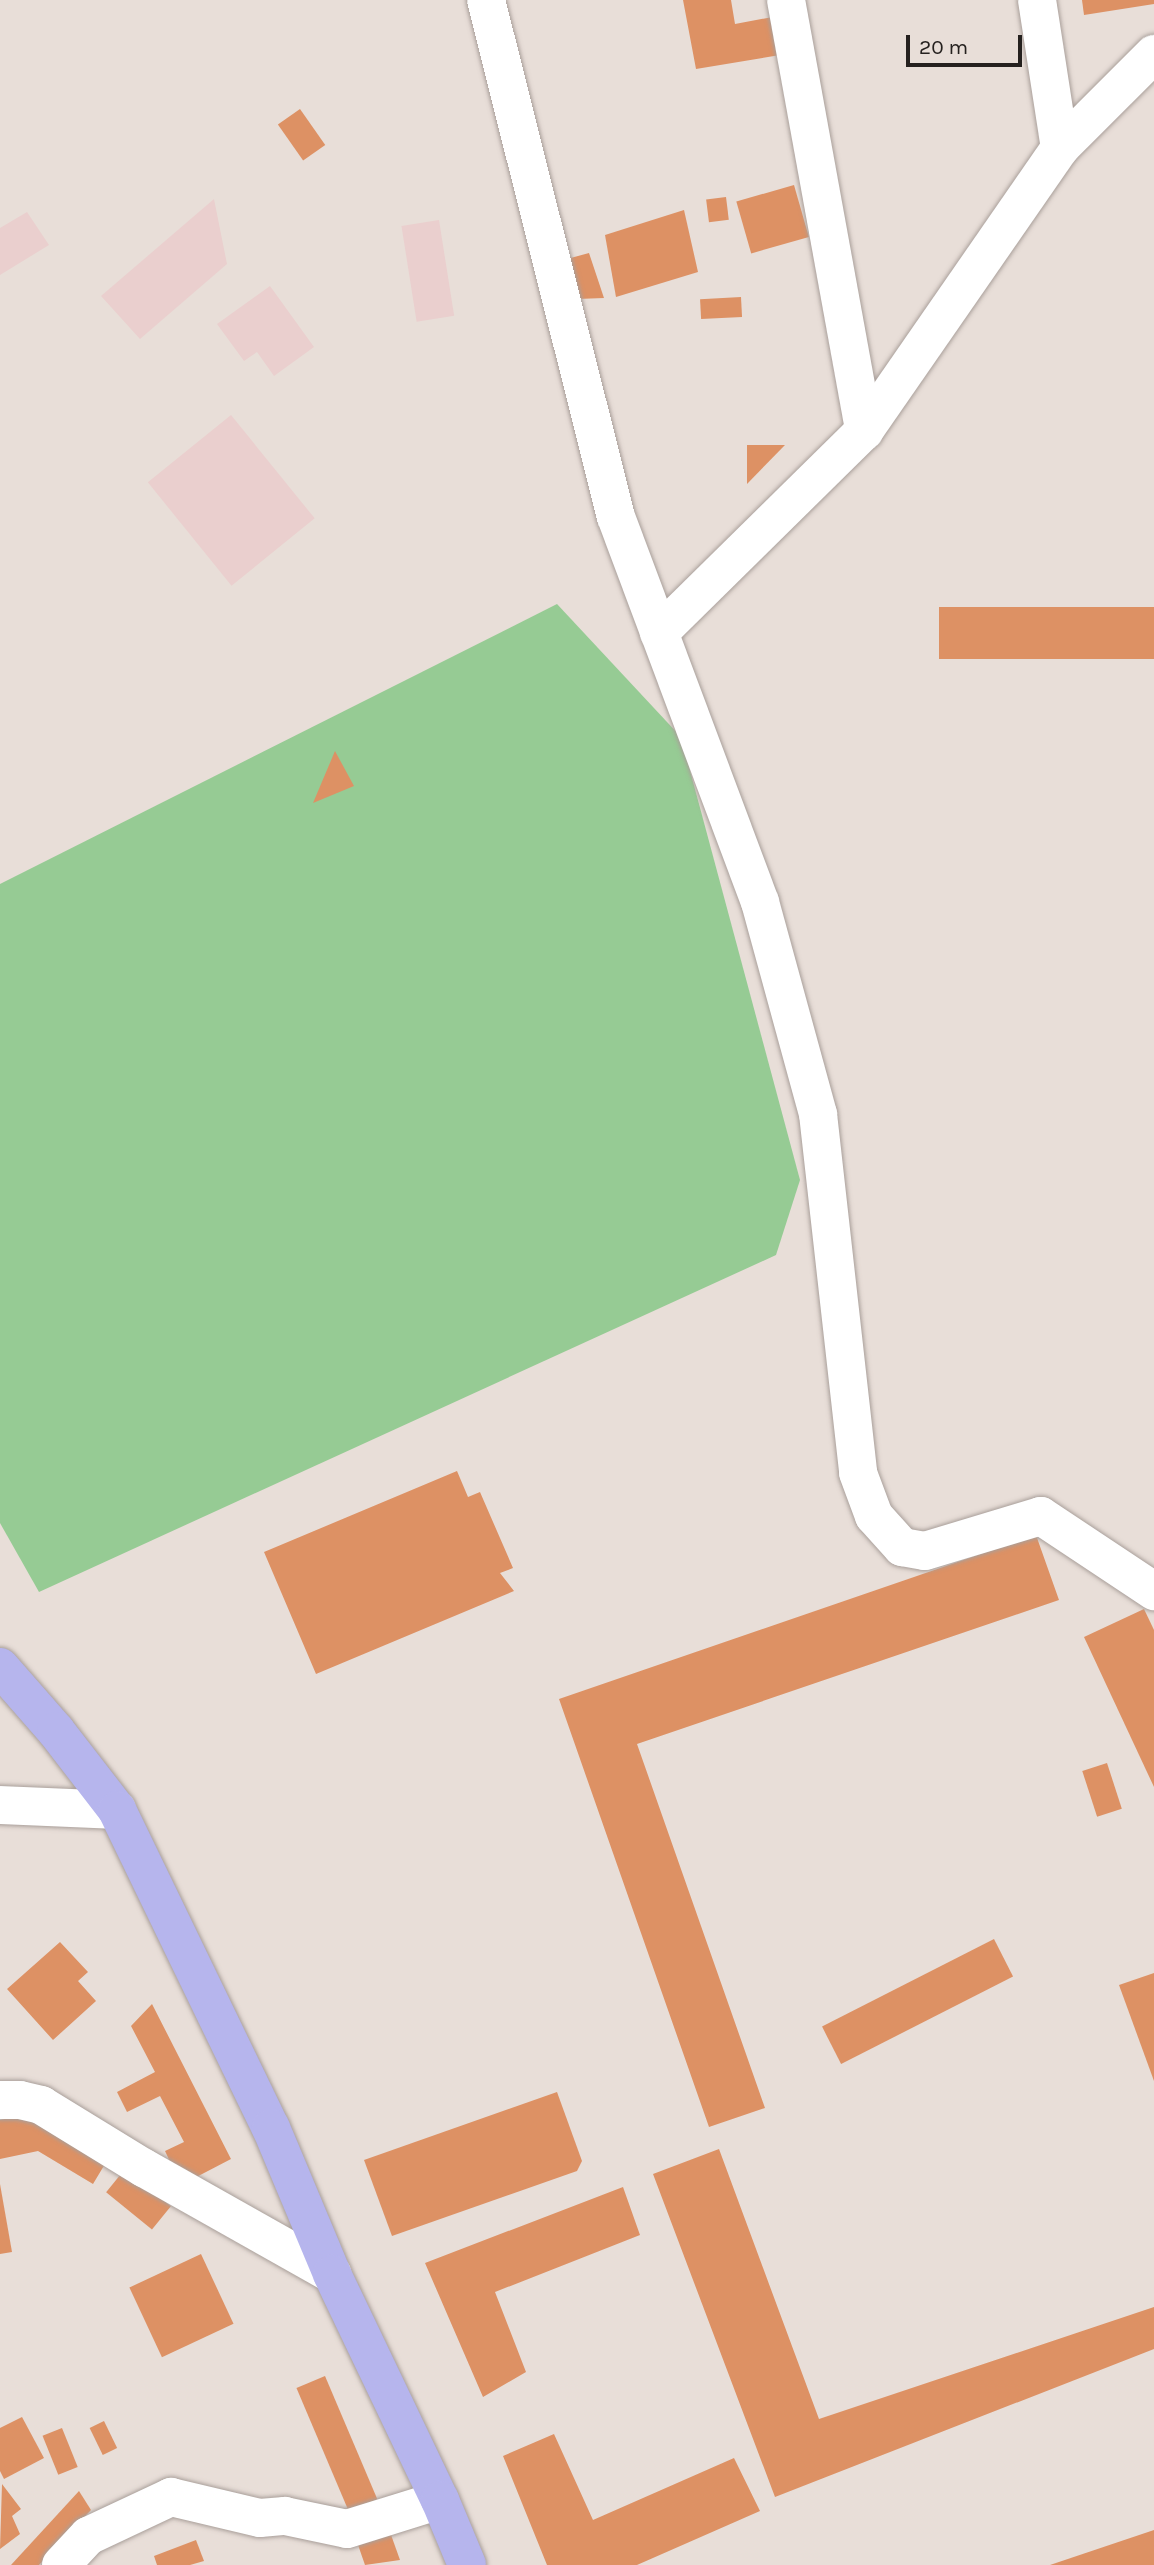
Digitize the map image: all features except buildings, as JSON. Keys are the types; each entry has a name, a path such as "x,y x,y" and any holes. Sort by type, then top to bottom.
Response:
{"main road":[{"path":"0,1667 56,1731 117,1810 271,2128 332,2274 467,2565"}],"street":[{"path":"486,0 616,517 760,902 818,1114 858,1473 874,1516 902,1548 925,1551 1041,1516 1154,1591"},
{"path":"786,0 864,431"},
{"path":"1037,0 1060,148"},
{"path":"659,633 864,431 1060,148 1154,54"},
{"path":"0,1805 117,1810"},
{"path":"0,2100 20,2100 41,2105 144,2168 332,2274"},
{"path":"61,2565 88,2536 171,2497 260,2518 285,2516 347,2529 439,2500"}],"shaded area":[{"path":"214,199 227,264 140,339 101,296"},
{"path":"27,212 49,245 0,275 0,228"},
{"path":"439,220 454,316 417,322 401,226"},
{"path":"270,286 314,347 274,376 257,352 244,361 217,324"},
{"path":"231,415 315,518 232,586 148,482"}],"green space":[{"path":"557,604 681,737 800,1180 776,1255 39,1592 0,1523 0,884"}]}
